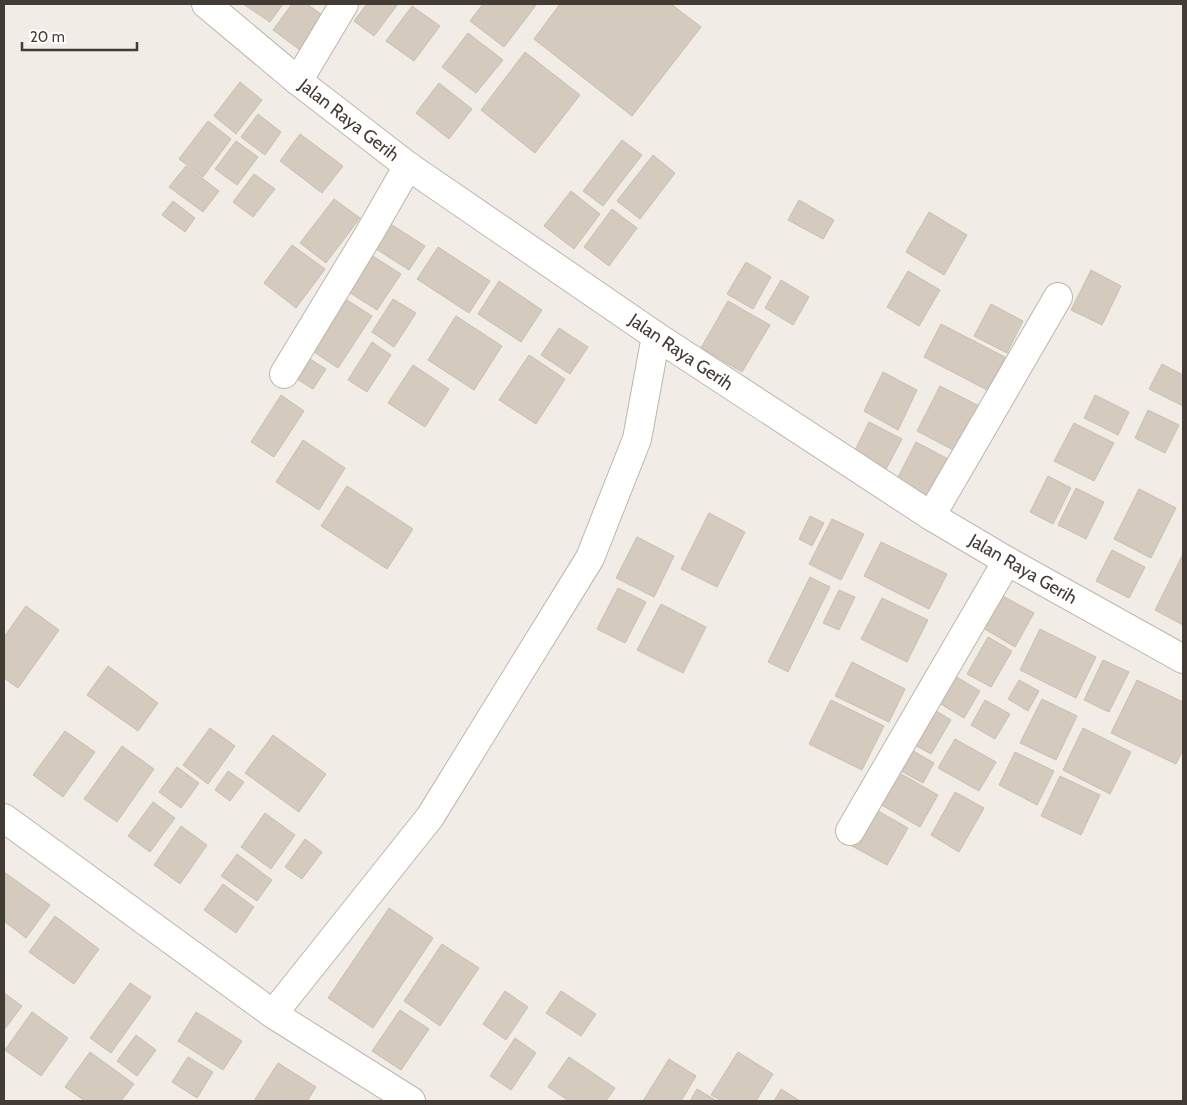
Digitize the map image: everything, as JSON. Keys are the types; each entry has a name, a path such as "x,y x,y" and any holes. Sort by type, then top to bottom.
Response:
{"street":[{"name":"Jalan Raya Gerih","path":"206,4 298,81 408,166 656,336 931,516 1007,561 1183,659"},
{"path":"298,81 344,4"},
{"path":"284,374 408,166"},
{"path":"931,516 1058,297"},
{"path":"273,1014 430,817 590,558 637,440 656,336"},
{"path":"850,831 1007,561"},
{"path":"4,818 273,1014 411,1101"}],"building":[{"path":"243,4 283,4 270,22"},
{"path":"292,4 307,4 332,22 308,56 273,30"},
{"path":"367,4 398,4 374,36 354,21"},
{"path":"483,4 537,4 504,47 470,21"},
{"path":"560,4 671,4 701,27 632,116 534,39"},
{"path":"412,6 440,26 414,61 386,41"},
{"path":"468,33 503,60 476,93 442,67"},
{"path":"525,52 580,95 535,153 481,110"},
{"path":"240,82 262,100 236,134 214,116"},
{"path":"439,83 472,109 449,139 416,113"},
{"path":"258,114 281,132 265,155 241,137"},
{"path":"208,121 231,139 203,177 179,159"},
{"path":"300,134 343,166 322,193 280,161"},
{"path":"622,140 642,155 603,206 583,191"},
{"path":"236,141 258,157 237,185 215,169"},
{"path":"653,155 675,173 640,219 617,201"},
{"path":"186,166 219,191 203,212 169,187"},
{"path":"254,174 275,189 253,217 233,202"},
{"path":"571,191 600,214 574,249 544,226"},
{"path":"334,199 360,218 326,263 300,243"},
{"path":"799,200 834,220 823,239 788,220"},
{"path":"173,201 195,218 185,232 162,215"},
{"path":"612,209 637,228 609,266 584,247"},
{"path":"929,212 967,235 944,275 906,252"},
{"path":"389,223 425,246 409,270 373,247"},
{"path":"292,245 325,269 296,308 264,283"},
{"path":"438,247 490,281 469,313 417,279"},
{"path":"368,253 401,274 377,310 344,289"},
{"path":"746,262 771,277 753,309 727,294"},
{"path":"1091,270 1121,286 1102,325 1071,310"},
{"path":"908,271 940,290 919,326 887,307"},
{"path":"781,280 809,297 793,325 765,308"},
{"path":"499,281 542,310 521,342 478,314"},
{"path":"344,298 372,316 338,368 311,350"},
{"path":"393,299 416,313 394,347 372,332"},
{"path":"728,301 770,325 742,372 701,348"},
{"path":"991,304 1023,321 1007,353 974,336"},
{"path":"456,316 502,346 474,390 428,360"},
{"path":"941,324 1005,357 987,390 924,357"},
{"path":"559,328 588,347 570,374 541,355"},
{"path":"372,342 391,355 367,392 348,380"},
{"path":"529,355 565,379 536,424 499,400"},
{"path":"305,356 326,369 313,389 292,376"},
{"path":"1162,364 1183,375 1183,406 1149,389"},
{"path":"413,365 449,389 425,427 388,403"},
{"path":"883,372 917,390 898,430 864,411"},
{"path":"940,386 983,408 959,453 917,431"},
{"path":"281,395 304,411 274,457 251,442"},
{"path":"1095,395 1129,412 1118,435 1084,418"},
{"path":"1148,410 1179,425 1165,453 1135,438"},
{"path":"869,422 902,439 884,473 852,456"},
{"path":"1074,423 1114,443 1094,481 1054,461"},
{"path":"303,440 345,468 319,510 276,482"},
{"path":"916,442 952,461 931,501 896,481"},
{"path":"1048,476 1071,488 1053,524 1030,512"},
{"path":"347,486 413,529 387,569 321,526"},
{"path":"1076,488 1104,502 1086,539 1058,525"},
{"path":"1139,489 1176,508 1151,558 1114,539"},
{"path":"709,513 745,532 717,587 681,569"},
{"path":"810,516 824,523 812,546 799,539"},
{"path":"832,519 864,534 841,580 809,564"},
{"path":"637,537 674,556 654,597 616,578"},
{"path":"881,542 947,574 929,609 864,576"},
{"path":"1112,550 1145,567 1129,598 1096,581"},
{"path":"1183,557 1183,625 1155,610"},
{"path":"810,577 830,587 788,672 768,662"},
{"path":"618,588 646,602 625,643 597,629"},
{"path":"839,590 855,597 839,630 823,623"},
{"path":"1001,595 1034,613 1015,647 983,628"},
{"path":"882,598 928,620 907,662 861,639"},
{"path":"661,604 706,627 683,673 637,650"},
{"path":"26,606 59,630 18,688 4,678 4,637"},
{"path":"1040,629 1096,657 1076,698 1020,670"},
{"path":"988,637 1012,651 991,687 967,674"},
{"path":"1103,660 1129,672 1109,712 1084,700"},
{"path":"852,662 905,689 889,722 835,696"},
{"path":"108,666 158,703 138,731 87,695"},
{"path":"955,676 980,691 964,718 939,703"},
{"path":"1019,680 1039,691 1028,711 1008,699"},
{"path":"1137,680 1183,702 1183,750 1176,764 1111,733"},
{"path":"1042,699 1077,716 1056,760 1020,743"},
{"path":"831,700 884,726 862,770 809,744"},
{"path":"985,700 1010,714 995,739 971,725"},
{"path":"933,709 951,720 931,754 913,744"},
{"path":"210,728 235,746 208,784 183,765"},
{"path":"1083,728 1131,752 1110,794 1063,770"},
{"path":"65,731 95,752 63,797 33,775"},
{"path":"273,735 326,774 299,812 245,773"},
{"path":"955,739 996,762 979,791 938,768"},
{"path":"122,746 154,769 117,822 84,799"},
{"path":"910,749 934,763 923,783 899,770"},
{"path":"1015,752 1054,771 1037,805 999,785"},
{"path":"177,767 199,783 181,808 159,792"},
{"path":"228,771 244,782 230,801 215,790"},
{"path":"896,771 938,795 920,827 878,803"},
{"path":"1060,776 1100,795 1081,835 1041,816"},
{"path":"955,792 984,808 959,852 931,835"},
{"path":"153,802 175,818 150,852 128,836"},
{"path":"873,808 908,828 887,865 852,846"},
{"path":"265,813 295,835 271,869 241,847"},
{"path":"181,826 207,845 180,884 154,865"},
{"path":"305,839 322,852 302,879 285,867"},
{"path":"237,854 272,880 257,901 221,876"},
{"path":"4,872 50,905 26,938 4,921"},
{"path":"223,884 254,907 236,933 204,910"},
{"path":"389,908 433,938 373,1028 328,998"},
{"path":"55,916 99,949 74,984 29,952"},
{"path":"442,944 479,968 440,1026 404,1001"},
{"path":"130,983 151,997 111,1053 90,1038"},
{"path":"505,991 528,1007 506,1040 483,1024"},
{"path":"561,991 596,1014 581,1036 546,1013"},
{"path":"4,993 22,1006 4,1030"},
{"path":"400,1010 429,1029 401,1070 372,1051"},
{"path":"32,1012 68,1038 41,1076 5,1050"},
{"path":"196,1012 242,1041 223,1070 178,1041"},
{"path":"136,1035 156,1050 137,1076 117,1061"},
{"path":"515,1038 536,1053 511,1090 490,1076"},
{"path":"90,1052 134,1084 121,1101 85,1101 65,1087"},
{"path":"738,1052 773,1074 756,1101 722,1101 711,1095"},
{"path":"188,1057 213,1072 197,1098 172,1082"},
{"path":"569,1057 615,1088 606,1101 569,1101 548,1087"},
{"path":"669,1059 696,1076 681,1101 643,1101"},
{"path":"278,1063 316,1087 307,1101 258,1101 255,1099"},
{"path":"697,1089 717,1101 690,1101"},
{"path":"781,1089 800,1101 774,1101"}]}
